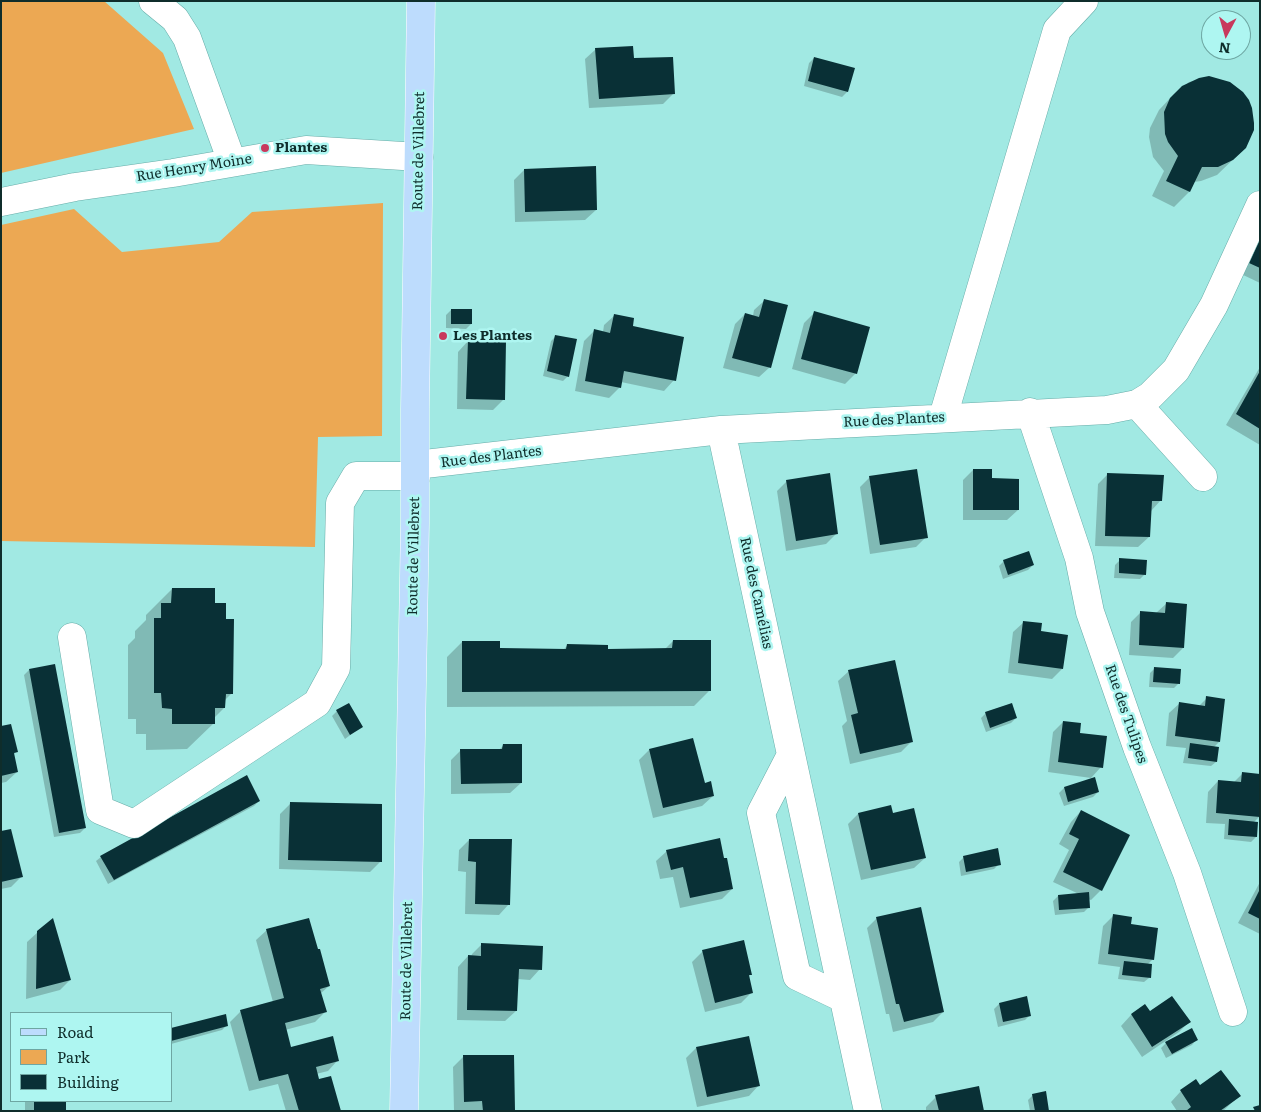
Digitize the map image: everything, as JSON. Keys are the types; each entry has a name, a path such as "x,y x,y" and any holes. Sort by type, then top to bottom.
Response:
{"main road":[{"name":"Route de Villebret","path":"404,1111 416,470 415,409 421,1"}],"street":[{"path":"153,1 175,20 187,38 232,162"},
{"path":"943,417 1057,30 1084,1"},
{"name":"Rue Henry Moine","path":"1,202 76,187 173,173 306,150 419,157"},
{"name":"Rue des Plantes","path":"72,637 100,810 134,824 317,703 336,668 340,503 356,476 416,470 721,430 1030,412 1107,410 1137,404 1150,396 1176,370 1214,305 1260,205"},
{"path":"1137,404 1203,477"},
{"name":"Rue des Tulipes","path":"1030,412 1079,558 1090,612 1136,747 1186,873 1233,1012"},
{"name":"Rue des Camélias","path":"721,430 868,1111"},
{"path":"791,755 761,813 797,976 843,998"}],"green space":[{"path":"1,1 104,1 163,53 194,129 1,173"},
{"path":"383,203 382,436 318,437 315,547 1,541 1,225 74,209 122,252 219,242 252,212"}],"building":[{"path":"633,46 634,58 673,57 675,94 599,99 595,48"},
{"path":"814,57 855,68 848,92 808,81"},
{"path":"1209,76 1230,82 1243,92 1252,108 1254,130 1246,148 1233,160 1218,167 1202,167 1190,192 1166,181 1178,156 1165,134 1164,112 1170,98 1182,86 1199,78"},
{"path":"596,166 597,210 525,212 524,169"},
{"path":"1260,239 1260,268 1249,263"},
{"path":"764,299 788,305 771,368 732,358 745,313 759,317"},
{"path":"451,309 472,309 472,324 451,324"},
{"path":"814,311 870,327 857,374 801,359"},
{"path":"614,314 634,318 633,326 684,337 676,381 624,371 621,388 585,381 594,329 610,333"},
{"path":"555,335 577,339 569,377 547,371"},
{"path":"468,340 506,341 505,400 466,399"},
{"path":"1260,371 1260,429 1236,414"},
{"path":"917,469 928,538 880,545 869,476"},
{"path":"973,469 992,469 992,478 1019,479 1019,510 973,510"},
{"path":"830,473 838,534 796,541 786,480"},
{"path":"1107,473 1164,475 1162,501 1152,501 1150,537 1105,536"},
{"path":"1029,551 1034,565 1008,575 1003,560"},
{"path":"1119,558 1147,560 1146,575 1119,573"},
{"path":"172,588 215,588 215,603 226,603 226,619 234,619 233,694 226,694 225,708 215,708 215,724 172,724 172,709 162,708 161,693 154,693 154,618 161,618 161,603 171,603"},
{"path":"1166,602 1187,604 1184,648 1139,645 1140,611 1165,613"},
{"path":"1023,621 1042,623 1041,631 1068,635 1063,669 1018,663"},
{"path":"673,640 711,640 711,691 462,692 462,641 500,641 500,648 566,649 567,644 608,645 608,649 672,648"},
{"path":"895,660 913,742 860,754 851,715 858,713 848,670"},
{"path":"55,664 86,828 59,833 29,669"},
{"path":"1154,667 1181,669 1180,684 1153,682"},
{"path":"1206,696 1225,699 1220,742 1175,736 1179,702 1205,706"},
{"path":"349,703 363,727 350,735 336,710"},
{"path":"1012,703 1017,718 990,728 985,712"},
{"path":"1063,721 1081,723 1080,733 1107,736 1103,768 1058,762"},
{"path":"11,724 18,752 14,753 18,772 1,776 1,726"},
{"path":"693,738 705,783 711,781 714,796 663,808 649,749"},
{"path":"1190,743 1219,747 1217,762 1188,758"},
{"path":"503,744 522,744 522,783 461,784 460,749 502,749"},
{"path":"1242,772 1260,774 1260,817 1216,813 1218,780 1241,782"},
{"path":"247,775 260,801 114,880 100,856"},
{"path":"1095,777 1099,792 1068,802 1064,787"},
{"path":"290,802 382,804 382,862 288,860"},
{"path":"891,805 893,813 914,808 926,858 871,870 858,813"},
{"path":"1081,810 1130,835 1102,891 1063,872 1079,839 1069,834"},
{"path":"1229,819 1258,822 1257,837 1228,835"},
{"path":"11,829 23,877 1,882 1,831"},
{"path":"720,838 724,858 727,858 733,889 690,898 683,867 671,870 666,850"},
{"path":"469,839 512,839 510,905 475,904 476,862 468,861"},
{"path":"998,848 1001,865 966,872 963,856"},
{"path":"1260,889 1260,919 1248,913"},
{"path":"1089,892 1090,908 1059,910 1058,895"},
{"path":"921,907 944,1012 904,1022 899,1004 896,1004 876,917"},
{"path":"1113,914 1132,917 1131,924 1158,928 1154,960 1108,954"},
{"path":"53,918 71,980 36,989 37,931"},
{"path":"309,918 330,986 320,989 327,1012 285,1023 291,1047 333,1036 339,1061 316,1067 319,1079 331,1076 341,1111 299,1111 288,1074 259,1081 240,1010 284,998 266,929"},
{"path":"744,940 752,975 749,975 753,993 715,1003 702,950"},
{"path":"481,943 543,946 542,970 519,969 517,1011 467,1010 468,955 481,956"},
{"path":"1124,961 1152,964 1151,978 1122,975"},
{"path":"1027,996 1031,1016 1003,1022 999,1003"},
{"path":"1172,996 1191,1022 1152,1047 1131,1014 1145,1004 1150,1011"},
{"path":"226,1014 228,1026 172,1041 172,1028"},
{"path":"1192,1028 1198,1040 1172,1054 1165,1042"},
{"path":"749,1036 760,1086 707,1097 696,1047"},
{"path":"463,1055 514,1055 515,1111 483,1111 482,1101 464,1102"},
{"path":"1221,1070 1241,1096 1220,1111 1186,1111 1191,1107 1180,1090 1196,1079 1200,1085"},
{"path":"979,1086 984,1111 939,1111 935,1095"},
{"path":"1046,1091 1049,1111 1035,1111 1032,1094"},
{"path":"34,1102 66,1102 66,1111 34,1111"},
{"path":"1260,1105 1260,1111 1255,1111 1253,1107"}],"place":[{"name":"Plantes","path":"265,148"},
{"name":"Les Plantes","path":"443,336"}]}
